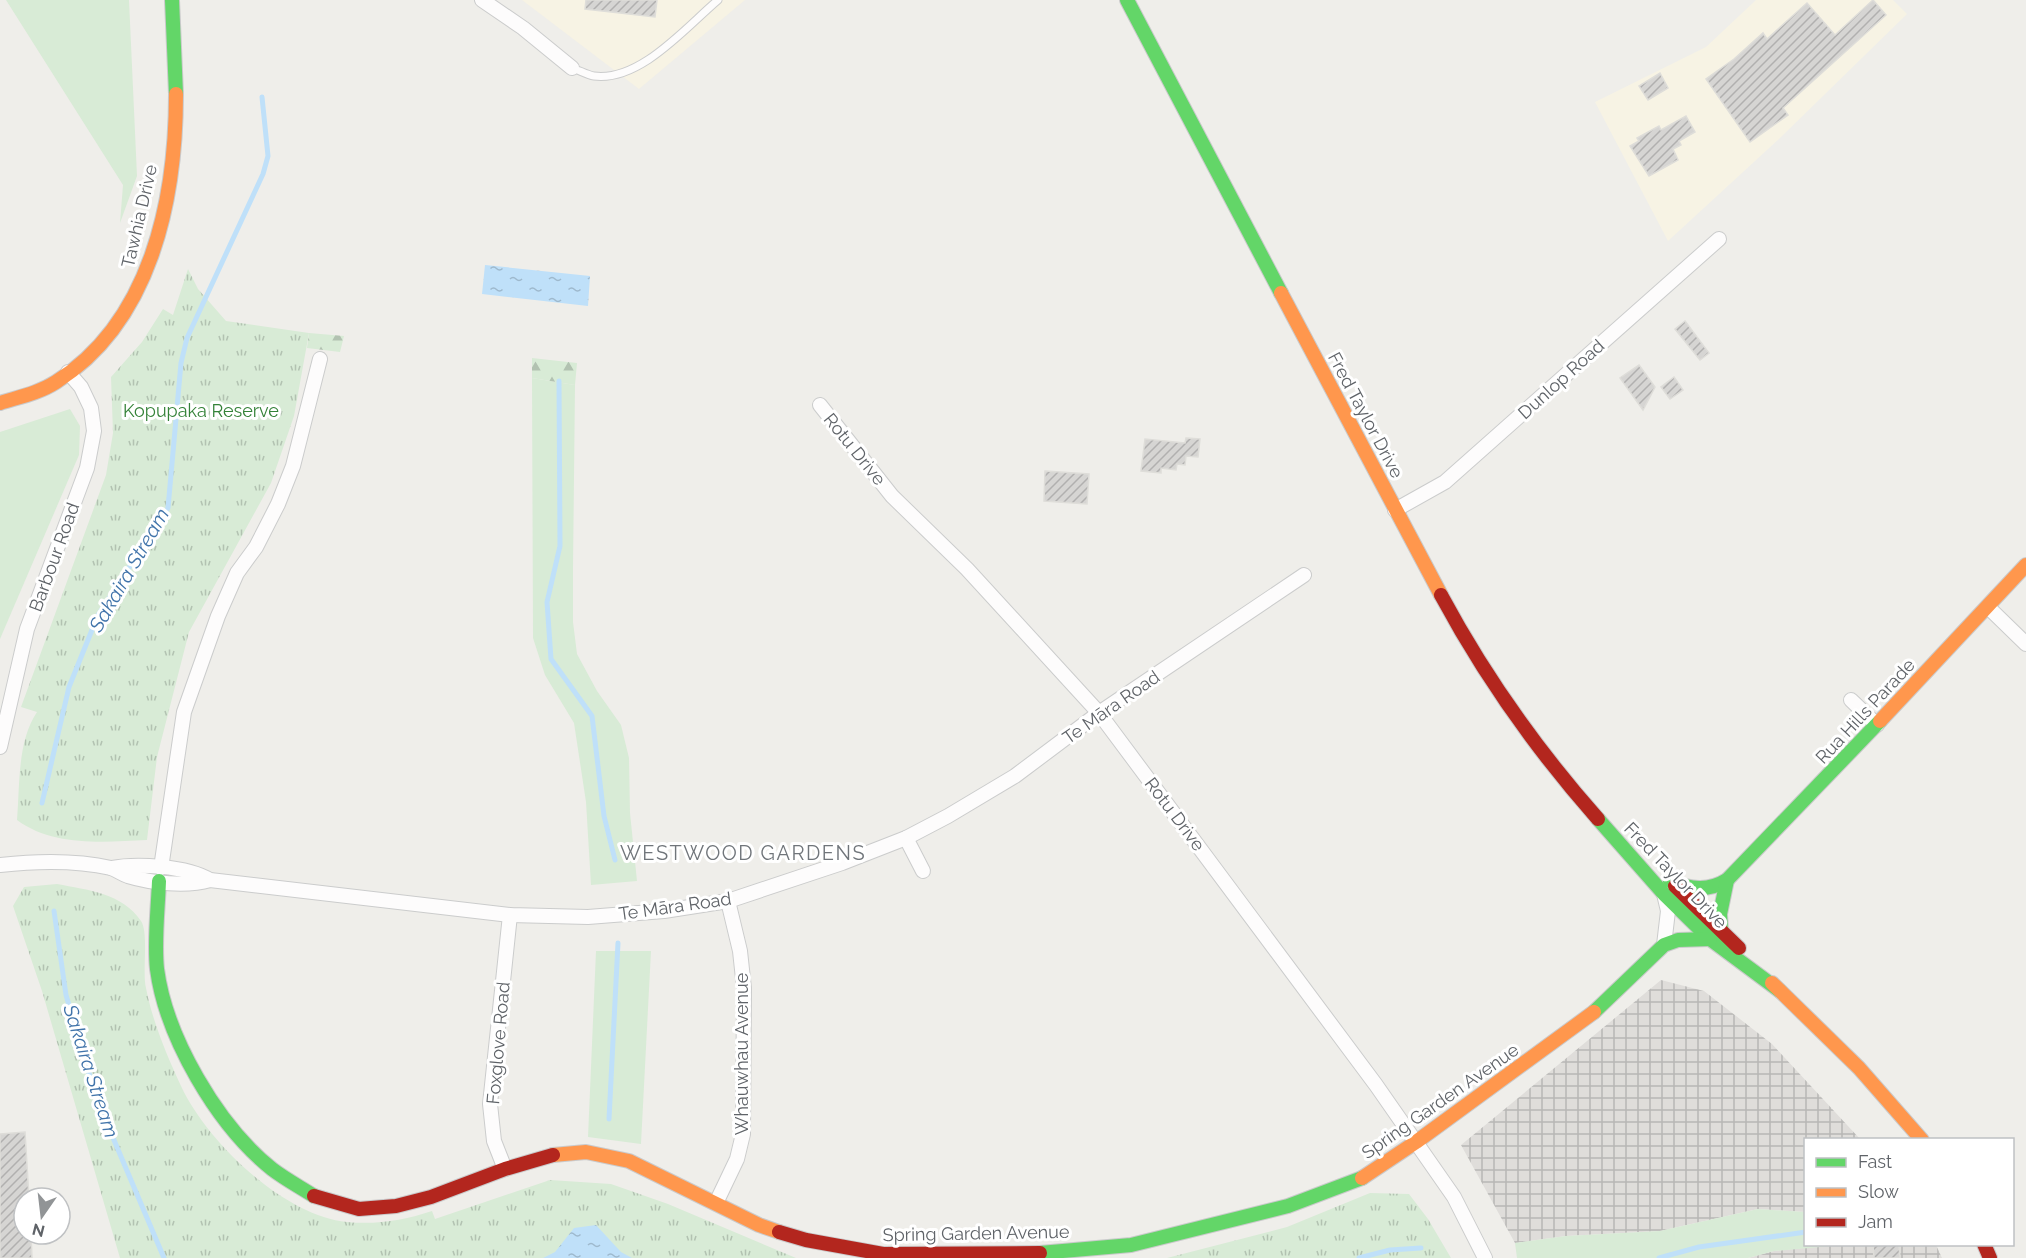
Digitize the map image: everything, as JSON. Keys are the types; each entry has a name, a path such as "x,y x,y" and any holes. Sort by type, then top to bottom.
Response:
{"street":[{"name":"Tawhia Drive","path":"0,403 36,392 57,381 99,346 123,319 151,261 165,201 175,128 172,0"},
{"path":"482,0 523,28 572,68"},
{"name":"Fred Taylor Drive","path":"1126,0 1395,510 1472,652 1497,691 1548,760 1605,826 1716,935 1780,991 1859,1068 1920,1138"},
{"name":"Dunlop Road","path":"1395,510 1445,482 1719,238"},
{"name":"Spring Garden Avenue","path":"320,359 293,466 256,547 232,584 184,712 160,874 158,966 163,1000 176,1038 226,1120 272,1169 316,1197 359,1209 396,1206 431,1197 505,1169 554,1155 586,1152 628,1161 759,1225 806,1240 883,1254 924,1256 1083,1250 1131,1245 1288,1206 1363,1177 1416,1142 1597,1010 1664,945"},
{"name":"Barbour Road","path":"0,747 27,629 87,468 94,431 88,401 81,387 68,372"},
{"name":"Rotu Drive","path":"820,405 892,496 967,569 1100,713 1376,1084 1454,1197 1485,1258"},
{"name":"Rua Hills Parade","path":"1727,880 1877,725 2026,565"},
{"name":"Te Māra Road","path":"0,865 57,862 111,868 127,876 160,874 196,884 210,880 510,915 588,917 664,911 728,901 842,863 906,838 1015,776 1100,713 1304,575"},
{"path":"1988,607 2026,644"},
{"path":"1851,700 1877,725"},
{"path":"906,838 923,871"},
{"path":"1727,880 1716,935 1678,940 1664,945 1668,911 1667,887 1701,890 1720,886 1727,880"},
{"name":"Whauwhau Avenue","path":"716,1203 737,1159 742,1134 744,988 740,951 728,901"},
{"name":"Foxglove Road","path":"505,1169 494,1141 490,1104 510,915"}],"lane":[{"path":"572,68 594,76 624,74 648,60 718,0"}],"shaded area":[{"path":"522,0 745,0 639,89"},
{"path":"1756,0 1893,0 1907,14 1781,137 1668,241 1595,102 1706,47"},
{"path":"1661,980 1704,991 1772,1044 1859,1138 1804,1138 1804,1212 1758,1209 1660,1231 1566,1236 1515,1243 1461,1145"},
{"path":"1823,1246 1936,1246 1942,1258 1748,1258 1774,1251"}],"green space":[{"path":"6,0 129,0 137,176 120,223 123,185"},
{"name":"Kopupaka Reserve","path":"188,269 198,289 226,321 309,333 294,416 271,483 189,632 157,757 147,840 97,842 63,839 31,829 17,820 23,750 37,712 21,707 106,475 113,433 111,377 142,342 163,309 173,315"},
{"path":"309,333 344,336 340,352 307,348"},
{"path":"532,358 577,363 575,385 532,378"},
{"path":"532,378 575,385 573,622 577,654 597,691 621,725 629,758 630,813 637,881 591,885 586,802 574,723 545,675 533,638"},
{"path":"70,409 80,426 79,455 0,639 0,432"},
{"path":"57,884 104,894 124,904 141,921 145,934 145,981 152,1013 170,1063 193,1108 228,1152 250,1173 298,1206 323,1217 347,1222 390,1221 432,1211 435,1219 550,1180 611,1184 668,1204 796,1258 120,1258 42,991 13,906 24,887"},
{"path":"596,951 651,951 641,1144 588,1137"},
{"path":"1370,1193 1409,1194 1428,1219 1451,1258 1167,1258 1287,1227"},
{"path":"1758,1209 1804,1212 1804,1246 1832,1246 1774,1251 1748,1258 1517,1258 1515,1243 1566,1236 1660,1231"}],"water":[{"path":"485,265 590,276 588,306 482,294"},
{"path":"596,1225 621,1252 632,1258 543,1258 555,1252 574,1228"}],"building":[{"path":"586,0 657,0 655,17 585,9"},
{"path":"1873,0 1886,15 1783,108 1788,115 1750,142 1706,79 1734,59 1763,33 1767,39 1807,3 1835,35"},
{"path":"1660,73 1668,88 1648,100 1639,86"},
{"path":"1686,116 1695,132 1679,141 1681,145 1673,149 1678,160 1649,176 1630,146 1639,141 1637,138 1659,126 1661,130"},
{"path":"1685,321 1709,353 1700,360 1675,329"},
{"path":"1639,365 1655,387 1643,410 1620,378"},
{"path":"1674,377 1683,390 1670,399 1661,387"},
{"path":"1186,438 1200,439 1198,457 1186,456 1185,465 1177,464 1176,470 1161,468 1161,473 1141,471 1145,439 1185,443"},
{"path":"1045,471 1089,474 1087,504 1044,501"},
{"path":"25,1132 28,1186 12,1186 12,1246 32,1246 32,1258 0,1258 0,1134"},
{"path":"1873,1246 1899,1246 1900,1258 1874,1258"}],"waterway":[{"name":"Sakaira Stream","path":"42,803 69,687 98,615 168,508 181,363 187,338 263,174 268,156 262,97"},
{"path":"559,381 560,546 547,602 551,659 592,716 604,816 615,860"},
{"name":"Sakaira Stream","path":"54,911 66,995 97,1100 164,1258"},
{"path":"609,1119 618,943"},
{"path":"1659,1258 1699,1247 1804,1232"},
{"path":"1359,1258 1390,1250 1421,1248"}],"traffic: fast":[{"path":"172,0 176,94"},
{"path":"1127,0 1281,293"},
{"path":"1670,881 1685,886 1706,888 1727,880 1880,721"},
{"path":"1598,819 1664,894 1710,939 1780,991"},
{"path":"1721,931 1720,914 1727,880"},
{"path":"159,881 157,969 162,995 183,1051 197,1078 232,1129 272,1169 314,1196"},
{"path":"1594,1012 1664,945 1678,940 1710,939"},
{"path":"1040,1253 1131,1245 1288,1206 1362,1178"}],"traffic: slow":[{"path":"0,403 49,386 88,357 115,327 136,292 152,255 163,216 171,175 176,94"},
{"path":"1281,293 1441,595"},
{"path":"1880,721 2026,565"},
{"path":"1772,983 1859,1068 1920,1138"},
{"path":"1362,1178 1416,1142 1594,1012"},
{"path":"553,1155 586,1152 629,1161 759,1225 779,1232"}],"traffic: jam":[{"path":"1441,595 1513,712 1598,819"},
{"path":"1675,886 1739,948"},
{"path":"314,1196 359,1209 396,1206 431,1197 505,1169 553,1155"},
{"path":"779,1232 806,1240 883,1254 1040,1253"},
{"path":"1985,1246 1990,1258"}],"district":[{"name":"WESTWOOD GARDENS","path":"743,853"}]}
